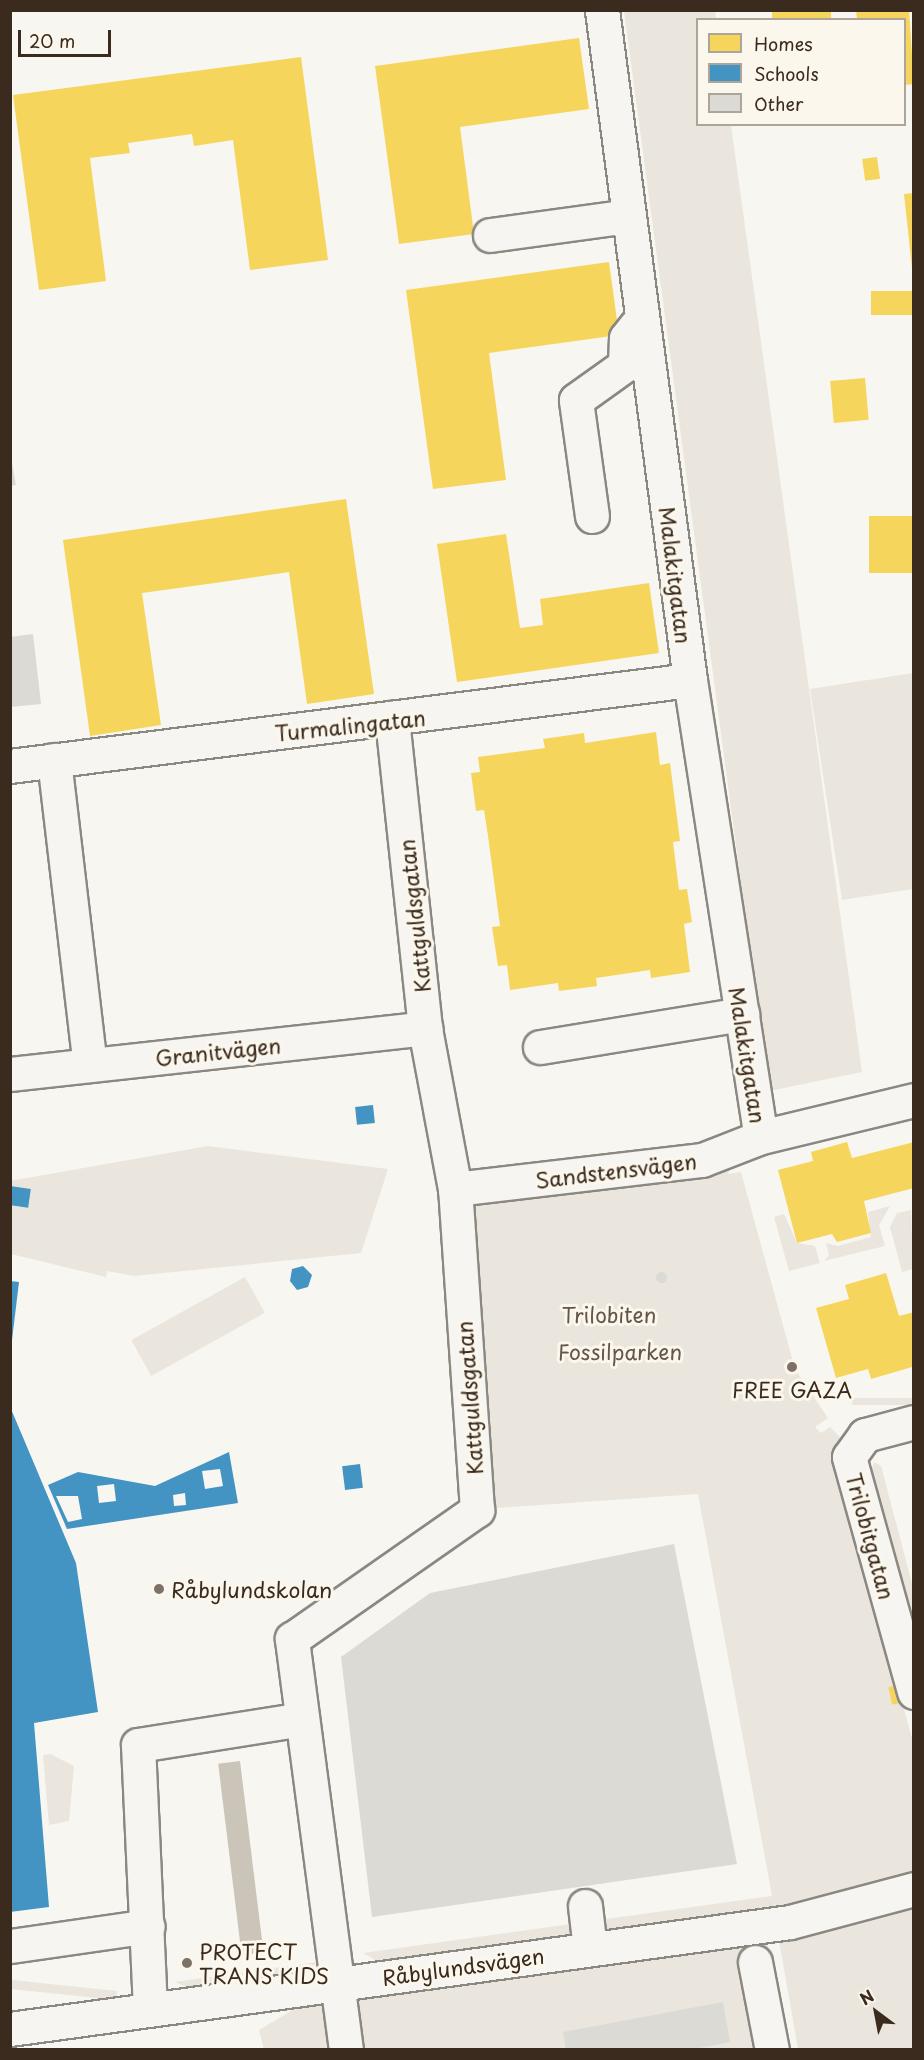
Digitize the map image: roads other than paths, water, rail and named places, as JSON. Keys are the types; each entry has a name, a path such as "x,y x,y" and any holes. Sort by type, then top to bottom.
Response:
{"street":[{"name":"Malakitgatan","path":"602,10 642,316 659,542 690,680 761,1137"},
{"path":"490,235 629,216"},
{"path":"592,516 576,400 625,365 626,338 642,316"},
{"name":"Turmalingatan","path":"10,766 690,680"},
{"name":"Kattguldsgatan","path":"346,2049 292,1640 477,1510 455,1190 425,1028 393,718"},
{"path":"54,760 90,1065"},
{"path":"540,1047 742,1014"},
{"name":"Granitvägen","path":"10,1074 425,1028"},
{"name":"Sandstensvägen","path":"455,1190 702,1160 761,1137 914,1100"},
{"name":"Trilobitgatan","path":"914,1422 865,1435 849,1457 914,1692"},
{"path":"150,2009 138,1745 302,1719"},
{"name":"Råbylundsvägen","path":"10,2029 790,1922 914,1889"},
{"path":"585,1906 590,1949"},
{"path":"10,1946 148,1926"},
{"path":"755,1962 772,2049"}],"place":[{"name":"FREE GAZA","path":"792,1367"},
{"name":"Råbylundskolan","path":"159,1589"},
{"name":"PROTECT TRANS KIDS","path":"187,1963"}],"park label":[{"name":"Trilobiten","path":"609,1314"},
{"name":"Fossilparken","path":"620,1351"}]}
